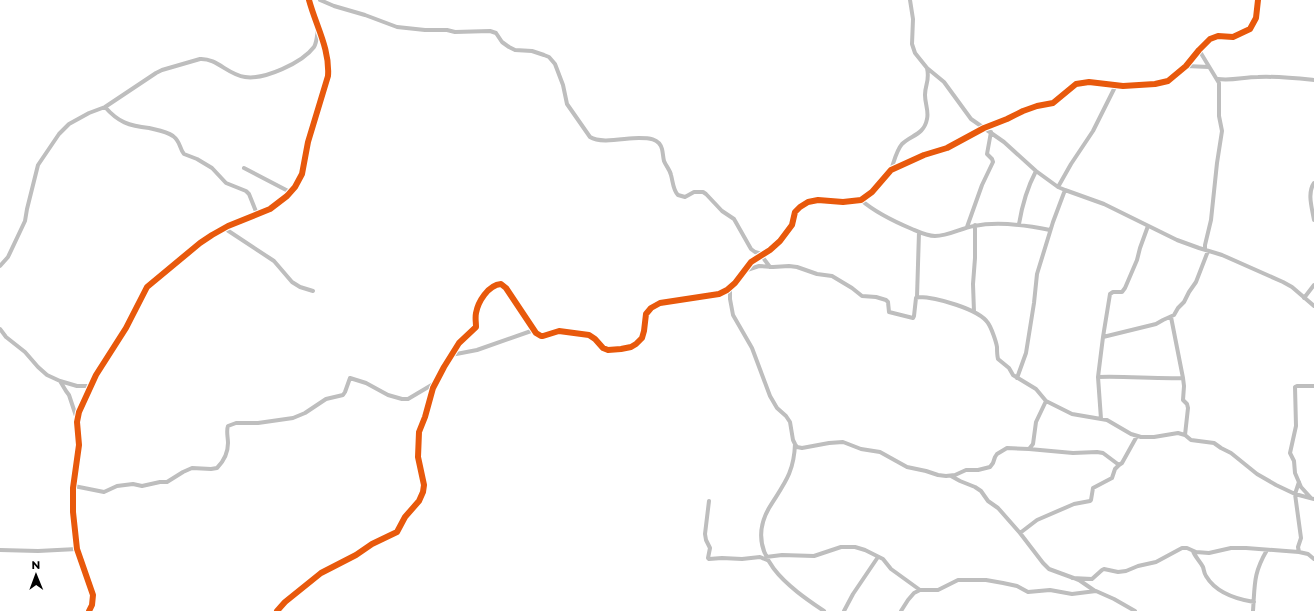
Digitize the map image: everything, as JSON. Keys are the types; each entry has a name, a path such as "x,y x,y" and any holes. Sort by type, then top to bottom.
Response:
{"street":[{"path":"77,419 96,375 126,328 147,287 200,243 224,228 277,204 295,187 302,174 305,156 329,68 327,53 309,0"},
{"path":"320,0 397,27 425,30 447,30 455,32 493,32 509,48 520,51 538,52 549,57 555,64 558,71 567,104 590,137 594,140 628,138 656,140 661,146 664,161 670,172 678,195 685,197 692,193 699,192 706,194 722,211 734,219 750,249 762,255 770,267"},
{"path":"910,0 913,19 912,44 915,53 927,68 944,82 971,119 1004,142 1036,171 1058,187 1104,204 1177,240 1222,255 1283,282 1292,287 1314,306"},
{"path":"891,170 924,155 948,148 984,128 1032,107 1053,103 1076,84 1089,82 1116,85 1164,83 1173,78 1186,66 1199,50 1213,37 1233,37 1250,29 1256,18 1258,0"},
{"path":"0,266 8,257 25,221 38,165 59,134 69,124 89,113 105,107 156,72 200,59 213,61 227,71 244,77 263,76 293,64 309,52 315,44 318,26"},
{"path":"1103,337 1156,324 1171,317 1184,302 1196,282 1206,250 1222,136 1219,116 1220,87 1218,79 1199,50"},
{"path":"1186,66 1209,67"},
{"path":"276,611 321,573 356,555 372,544 397,532 405,517 419,502 424,486 418,458 419,432 435,383 463,338 476,326 478,308 485,294 496,285 501,284 506,288 534,330 541,336 546,336 559,331 588,335 595,338 603,348 608,350 621,349 636,344 642,338 646,314 651,308 656,304 668,301 724,293 730,288 751,262 776,245 792,225 795,212 803,205 818,200 843,202 861,200 872,192 891,170 896,154 901,145 915,136 925,126 928,111 925,95 928,79 927,68"},
{"path":"1218,79 1226,80 1258,77 1314,80"},
{"path":"1220,87 1226,80"},
{"path":"1058,187 1093,131 1116,85"},
{"path":"105,107 112,116 120,121 165,132 174,137 180,143 182,153 197,159 212,168 226,183 246,191 249,194 257,214"},
{"path":"967,227 982,185 993,162 987,154 991,132"},
{"path":"244,168 290,192"},
{"path":"1019,224 1022,205 1036,171"},
{"path":"1314,182 1311,187 1310,202 1314,220"},
{"path":"1016,378 1025,357 1037,274 1050,230 1065,190"},
{"path":"861,200 877,212 900,224 919,232 934,236 975,225 1019,224 1050,230"},
{"path":"974,312 973,284 975,225"},
{"path":"1102,419 1098,377 1110,294 1113,292 1122,292 1125,288 1137,260 1148,226"},
{"path":"224,228 274,261 292,282 300,287 313,291"},
{"path":"744,271 752,270 757,266 793,267 817,274 832,276 862,296 876,297 886,300 888,302 889,312 913,318 917,297 919,232"},
{"path":"1304,298 1314,284"},
{"path":"730,288 730,299 733,315 752,348 768,392 777,408 790,422 794,444 793,460 788,478 768,510 762,526 761,538 767,559 794,588 824,611"},
{"path":"724,293 730,299"},
{"path":"917,297 929,298 958,306 974,312 988,322 996,345 998,359 1009,368 1016,378 1036,389 1046,401 1072,414 1102,419 1110,422 1137,436 1148,437 1178,433 1185,435 1191,440 1214,443 1231,453 1258,474 1276,485 1295,494 1313,499"},
{"path":"1171,317 1183,378 1183,400 1187,404 1188,408 1185,435"},
{"path":"0,329 6,337 25,352 47,375 77,386 91,386"},
{"path":"452,355 477,350 534,330"},
{"path":"1098,377 1138,377 1160,379 1183,378"},
{"path":"74,486 104,492 114,486 133,484 142,486 167,482 192,468 217,468 226,455 228,426 293,418 305,413 326,399 343,395 350,378 366,382 388,395 402,399 408,398 435,383"},
{"path":"60,381 69,395 77,419 79,444 74,486 73,512 77,549 93,595 92,605 89,611"},
{"path":"1313,499 1303,490 1299,482 1295,473 1294,461 1290,453 1296,426 1295,387 1314,386"},
{"path":"1029,449 1033,444 1036,422 1046,401"},
{"path":"1020,533 1037,520 1074,504 1090,502 1092,500 1093,488 1112,478 1115,469 1122,463 1137,436"},
{"path":"794,444 797,447 802,448 829,442 843,442 860,449 880,452 907,467 938,475 951,476 966,470 990,467 997,454 1007,448 1073,453 1097,452 1103,453 1119,465"},
{"path":"951,476 960,482 978,488 988,501 998,508 1020,533 1046,566 1054,571 1079,580 1096,591 1136,611"},
{"path":"1299,482 1295,494 1301,538 1298,547 1299,552"},
{"path":"708,501 705,534 710,548 709,559 742,559 760,557 767,559 782,555 814,556 848,546 865,550 878,557 886,562 891,569 920,590"},
{"path":"1072,578 1092,579 1104,569 1118,572 1126,571 1138,566 1156,562 1182,548 1209,553 1231,548 1255,548 1299,552 1308,554 1314,559"},
{"path":"0,550 38,551 77,549"},
{"path":"1253,611 1256,574 1267,550"},
{"path":"1193,551 1196,558 1203,566 1205,574 1218,590 1240,599 1254,602"},
{"path":"844,611 856,588 878,557"},
{"path":"901,611 912,594 920,590 938,590 958,580 986,580 1003,582 1028,592 1050,590 1072,594 1096,591"}],"cycle path":[{"path":"89,611 92,605 93,595 77,549 73,512 73,488 79,445 77,422 79,412 96,375 126,328 147,287 200,243 228,226 270,209 287,196 295,187 302,174 308,142 328,76 325,47 309,0"},
{"path":"277,611 285,602 321,573 356,555 372,544 397,532 405,517 419,501 424,485 418,457 419,432 433,388 459,343 476,327 477,309 481,299 492,287 501,284 506,288 536,333 541,336 559,331 589,335 603,348 608,350 631,347 642,338 646,314 651,308 660,303 719,294 727,290 735,283 751,262 770,250 780,241 792,225 795,212 808,202 818,200 843,202 861,200 872,192 891,170 924,155 947,148 984,128 1023,111 1037,106 1053,103 1076,84 1089,82 1123,86 1155,84 1168,81 1186,66 1210,39 1218,36 1233,37 1250,29 1256,18 1258,0"}]}
